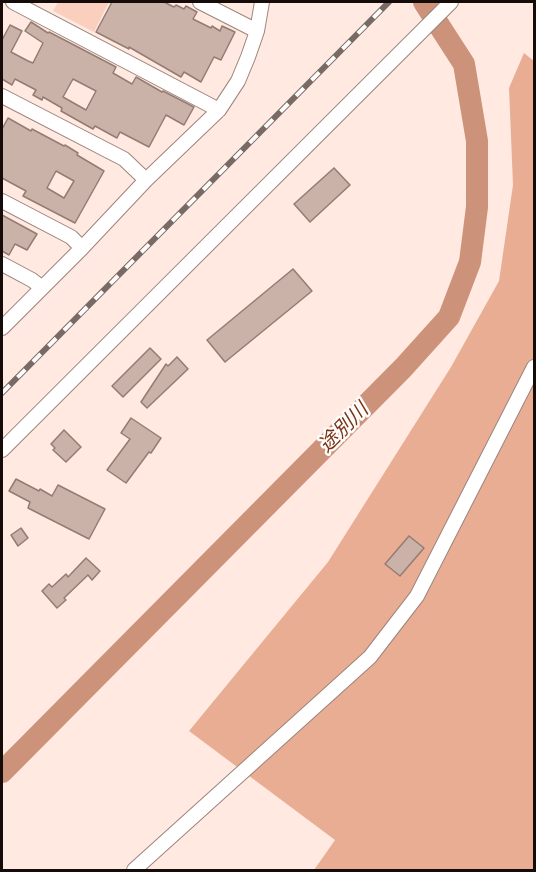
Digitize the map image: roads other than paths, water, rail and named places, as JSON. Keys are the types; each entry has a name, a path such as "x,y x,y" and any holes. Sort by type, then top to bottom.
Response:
{"street":[{"path":"13,2 219,110"},
{"path":"200,2 257,31"},
{"path":"2,328 146,180 219,110 238,81 248,57 257,31 262,2"},
{"path":"2,450 451,2"},
{"path":"2,96 124,159 146,180"},
{"path":"2,201 71,237 82,248"},
{"path":"2,264 32,280 41,288"},
{"path":"134,870 370,657 417,596 534,367"}],"waterway":[{"name":"途別川","path":"2,772 403,368 449,317 470,262 477,207 477,141 464,64 424,2"}],"railway":[{"path":"2,393 389,2"}]}
